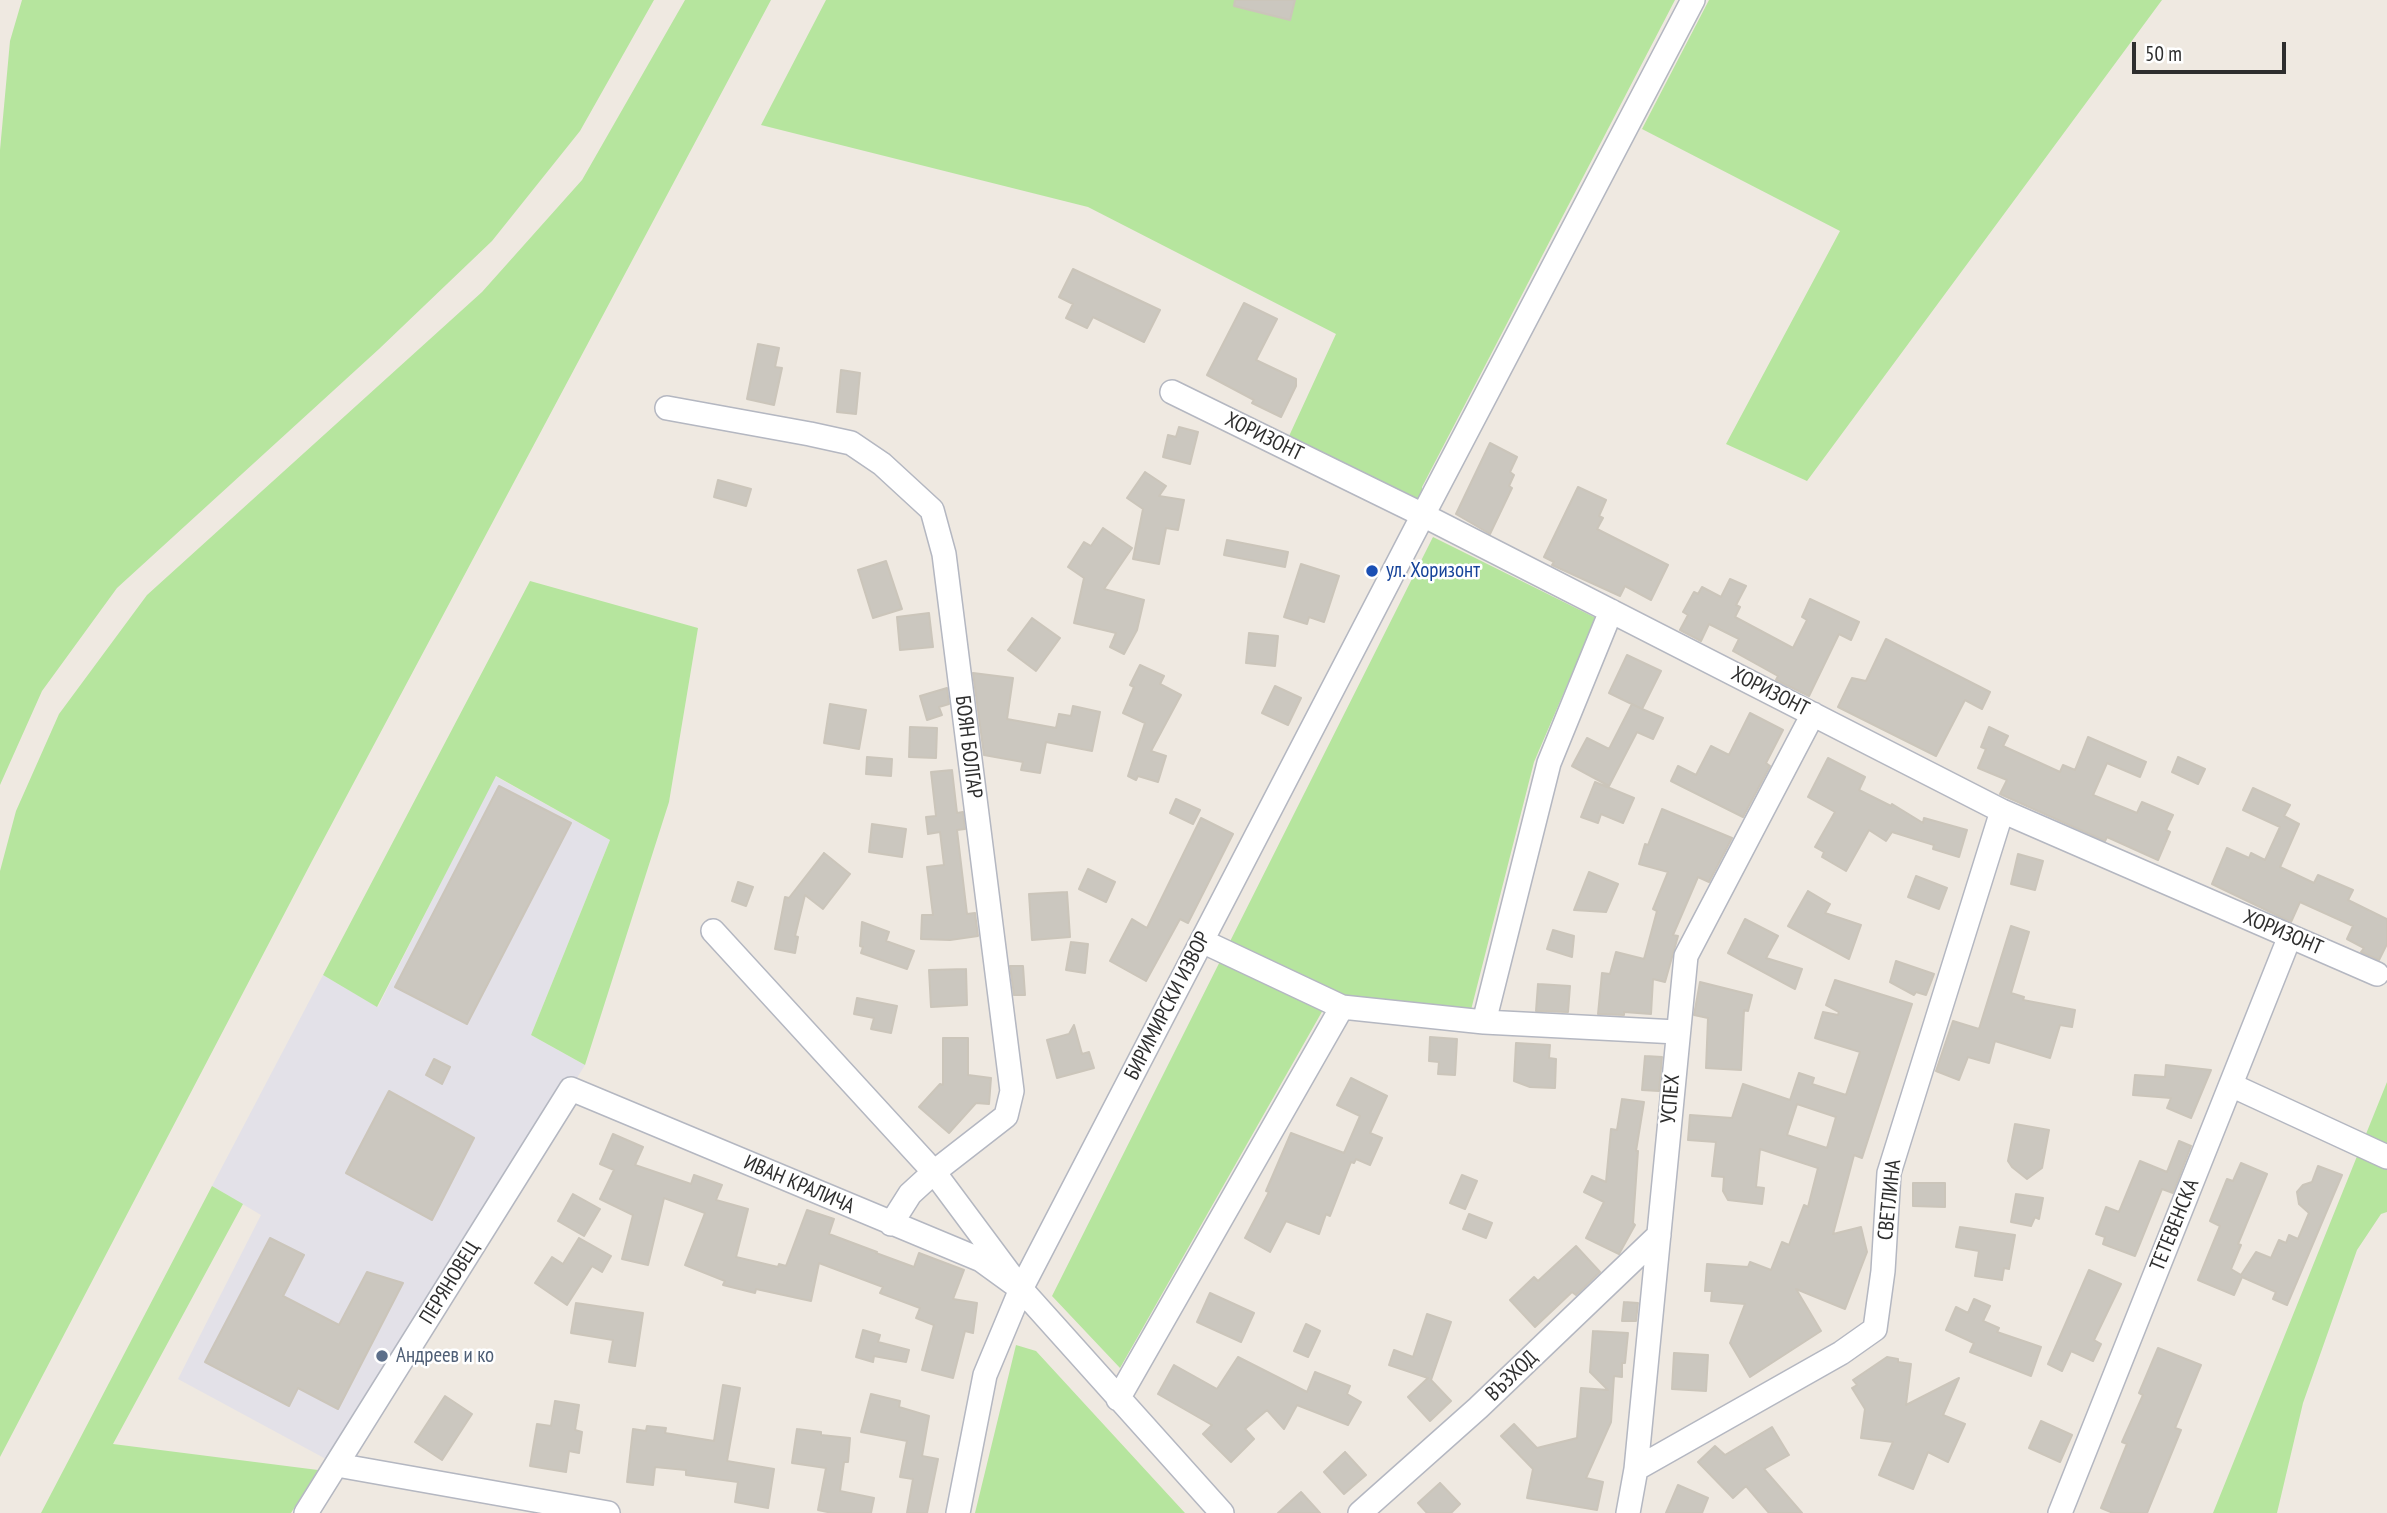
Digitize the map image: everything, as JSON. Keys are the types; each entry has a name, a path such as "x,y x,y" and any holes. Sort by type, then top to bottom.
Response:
{"street":[{"name":"БИРИМИРСКИ ИЗВОР","path":"958,1513 985,1375 1021,1289 1693,0"},
{"name":"ХОРИЗОНТ","path":"1172,391 1423,515 2002,811 2377,974"},
{"name":"БОЯН БОЛГАР","path":"667,408 851,443 883,464 932,510 944,554 1012,1091 1006,1116 910,1194 891,1224"},
{"path":"1484,1022 1549,764 1611,611"},
{"name":"УСПЕХ","path":"1628,1513 1636,1469 1686,956 1813,714"},
{"name":"СВЕТЛИНА","path":"1636,1469 1841,1353 1875,1329 1883,1271 1889,1173 2002,811"},
{"name":"ИВАН КРАЛИЧА","path":"713,931 934,1172 1021,1289 1222,1513"},
{"name":"ТЕТЕВЕНСКА","path":"2060,1513 2290,936"},
{"path":"1202,941 1342,1007 1484,1022 1677,1031"},
{"path":"1118,1399 1342,1007"},
{"path":"2231,1085 2387,1157"},
{"name":"ИВАН КРАЛИЧА","path":"572,1089 981,1261 1021,1289"},
{"name":"ПЕРЯНОВЕЦ","path":"306,1513 572,1089"},
{"name":"ВЪЗХОД","path":"1360,1513 1478,1408 1659,1236"},
{"path":"337,1465 608,1513"}],"shaded area":[{"path":"495,776 610,840 531,1035 585,1065 337,1465 178,1379 261,1215 212,1186 323,975 378,1007"}],"green space":[{"path":"22,0 654,0 580,131 492,241 379,349 117,588 42,691 0,785 0,150 10,41"},
{"path":"685,0 771,0 312,861 0,1457 0,871 16,811 59,714 147,595 482,292 582,180"},
{"path":"826,0 1675,0 1422,487 1423,515 1284,447 1336,334 1088,207 761,125"},
{"path":"1709,0 2162,0 1807,481 1726,444 1840,231 1642,129"},
{"path":"1433,537 1596,618 1534,762 1471,1010 1332,994 1120,1368 1052,1296"},
{"path":"530,581 698,628 669,802 585,1065 531,1035 610,840 496,776 377,1007 323,975"},
{"path":"2387,1082 2387,1212 2381,1214 2357,1250 2303,1403 2277,1513 2213,1513"},
{"path":"212,1186 243,1204 113,1444 318,1470 291,1513 41,1513"},
{"path":"1016,1345 1036,1351 1185,1513 975,1513"}],"building":[{"path":"1235,0 1295,0 1290,20 1234,6"},
{"path":"1073,269 1160,310 1144,342 1093,317 1087,328 1066,318 1073,304 1059,297"},
{"path":"1244,303 1277,319 1256,360 1296,379 1296,386 1281,417 1252,403 1254,400 1207,375"},
{"path":"758,344 779,348 775,367 782,368 774,405 747,399"},
{"path":"841,370 860,373 856,414 837,412"},
{"path":"1179,427 1198,432 1190,464 1163,457 1168,435 1176,437"},
{"path":"1490,443 1517,457 1510,472 1514,475 1509,486 1512,488 1490,534 1456,514"},
{"path":"1145,472 1166,486 1159,496 1184,500 1178,530 1166,528 1159,564 1133,559 1143,509 1127,498"},
{"path":"718,480 751,489 746,506 714,497"},
{"path":"1578,487 1606,500 1599,516 1603,518 1597,529 1668,565 1651,600 1625,586 1620,596 1552,565 1554,562 1544,557"},
{"path":"1103,528 1132,548 1104,589 1144,600 1137,630 1124,654 1110,647 1116,633 1074,623 1084,578 1068,567 1084,542 1091,546"},
{"path":"1227,540 1288,552 1285,567 1224,555"},
{"path":"886,561 902,609 873,618 858,570"},
{"path":"1301,564 1339,576 1324,622 1309,617 1307,624 1284,617"},
{"path":"1730,579 1746,586 1736,605 1740,607 1735,617 1793,648 1807,620 1802,617 1810,599 1859,622 1851,640 1839,634 1809,696 1776,680 1778,676 1733,651 1739,639 1709,624 1701,641 1680,630 1688,615 1683,612 1694,592 1698,594 1702,587 1721,597"},
{"path":"929,613 933,647 900,650 897,617"},
{"path":"1032,618 1060,638 1036,671 1008,650"},
{"path":"1249,633 1278,636 1275,666 1246,663"},
{"path":"1886,639 1990,692 1982,709 1965,700 1936,756 1838,707 1852,678 1866,681"},
{"path":"1627,655 1661,671 1642,709 1663,718 1653,739 1637,732 1609,786 1572,766 1587,738 1609,749 1632,704 1609,693"},
{"path":"1140,665 1164,676 1160,684 1181,695 1151,751 1166,756 1158,782 1138,776 1136,780 1128,776 1145,723 1123,713 1134,687 1130,685"},
{"path":"973,673 1013,678 1007,719 1056,728 1059,714 1071,716 1073,706 1100,712 1092,751 1046,742 1040,773 1021,770 1023,762 984,755"},
{"path":"1275,686 1301,698 1288,725 1262,713"},
{"path":"947,688 949,704 939,707 942,715 927,720 920,696"},
{"path":"830,704 866,710 859,749 824,743"},
{"path":"1750,713 1783,730 1766,763 1770,766 1743,817 1671,781 1678,766 1696,775 1711,746 1729,755"},
{"path":"910,727 937,728 936,758 909,757"},
{"path":"1989,727 2008,736 2003,746 2060,772 2063,765 2075,770 2088,737 2146,762 2140,777 2107,763 2093,795 2137,813 2142,802 2173,815 2166,830 2170,832 2158,860 2107,837 2105,841 2000,794 2007,780 1978,768 1986,749 1981,747"},
{"path":"867,757 892,759 891,776 866,774"},
{"path":"2178,757 2205,769 2198,784 2172,772"},
{"path":"1828,758 1865,777 1859,790 1891,806 1892,804 1923,823 1924,818 1967,830 1959,857 1933,849 1934,845 1892,832 1886,841 1869,830 1846,871 1822,857 1824,852 1815,847 1835,812 1808,797"},
{"path":"952,770 957,813 963,812 965,829 957,830 967,914 975,913 978,936 950,940 921,939 922,915 933,915 927,867 944,865 940,832 928,834 926,817 936,816 931,772"},
{"path":"1595,782 1634,798 1623,823 1601,814 1598,823 1581,817"},
{"path":"499,786 571,823 467,1024 395,987"},
{"path":"2253,788 2290,805 2284,816 2299,824 2280,867 2314,883 2318,875 2353,890 2348,900 2387,919 2387,944 2379,960 2361,952 2364,948 2347,939 2353,926 2300,902 2291,922 2212,884 2227,848 2249,858 2251,853 2265,860 2280,827 2243,810"},
{"path":"1176,799 1200,810 1193,824 1170,813"},
{"path":"1662,809 1732,838 1709,882 1698,877 1673,935 1678,936 1665,982 1653,979 1651,1014 1598,1014 1602,973 1610,974 1616,952 1644,959 1657,911 1653,909 1668,872 1639,864 1645,844 1648,845"},
{"path":"1201,818 1233,834 1188,923 1180,919 1146,981 1110,961 1132,919 1147,928"},
{"path":"872,824 906,829 902,857 869,852"},
{"path":"824,853 850,874 823,909 805,895 795,936 798,937 795,953 775,949 785,897 789,898"},
{"path":"2018,854 2043,861 2035,890 2011,884"},
{"path":"1088,869 1115,882 1106,902 1079,889"},
{"path":"1589,872 1618,884 1606,912 1574,910"},
{"path":"1916,876 1947,888 1939,909 1908,897"},
{"path":"738,882 753,887 746,906 732,901"},
{"path":"1808,891 1830,904 1825,913 1861,925 1849,959 1788,926"},
{"path":"1067,892 1070,937 1032,940 1029,894"},
{"path":"1745,919 1778,936 1766,958 1802,969 1795,989 1728,953"},
{"path":"862,922 889,932 886,941 914,951 907,969 861,953"},
{"path":"2011,926 2029,932 2011,993 2024,997 2023,1000 2075,1010 2072,1027 2060,1025 2050,1058 1995,1041 1989,1063 1968,1057 1959,1080 1936,1071 1953,1021 1979,1029"},
{"path":"1553,930 1574,936 1572,957 1547,949"},
{"path":"1071,942 1088,944 1085,973 1066,970"},
{"path":"1896,961 1934,974 1926,995 1916,992 1914,995 1890,982"},
{"path":"1010,966 1023,966 1025,995 1014,995"},
{"path":"966,969 967,1005 931,1007 929,970"},
{"path":"1835,980 1912,1004 1862,1158 1854,1155 1833,1234 1861,1227 1867,1252 1845,1309 1796,1289 1821,1331 1750,1377 1730,1343 1745,1304 1711,1301 1712,1291 1705,1291 1707,1264 1748,1267 1750,1262 1771,1270 1782,1242 1789,1245 1804,1205 1808,1207 1818,1168 1760,1149 1756,1187 1764,1188 1762,1204 1728,1200 1723,1191 1724,1177 1712,1176 1716,1142 1688,1140 1690,1115 1732,1118 1743,1084 1790,1100 1799,1073 1814,1078 1812,1084 1846,1095 1860,1052 1815,1038 1823,1012 1838,1015 1839,1012 1826,1005","holes":["1797,1104 1836,1117 1827,1148 1787,1135"]},
{"path":"1700,982 1752,995 1748,1011 1744,1010 1741,1070 1706,1068 1708,1018 1694,1015"},
{"path":"1538,984 1570,986 1568,1012 1536,1011"},
{"path":"857,998 897,1006 891,1033 871,1029 874,1018 854,1014"},
{"path":"1074,1025 1082,1054 1089,1052 1094,1068 1057,1078 1047,1040 1069,1034"},
{"path":"1430,1037 1457,1039 1455,1075 1438,1074 1439,1062 1429,1061"},
{"path":"943,1038 968,1038 968,1075 991,1078 989,1104 976,1103 949,1133 919,1107 940,1084 943,1085"},
{"path":"1516,1043 1550,1045 1549,1058 1556,1059 1555,1088 1530,1087 1514,1081"},
{"path":"1645,1056 1662,1057 1659,1091 1642,1090"},
{"path":"434,1059 450,1067 442,1084 426,1075"},
{"path":"2166,1065 2211,1070 2191,1118 2167,1108 2171,1098 2133,1095 2135,1075 2165,1077"},
{"path":"1351,1078 1387,1096 1370,1133 1382,1138 1370,1165 1356,1159 1354,1163 1351,1162 1330,1216 1326,1214 1319,1234 1286,1221 1270,1252 1245,1238 1269,1192 1266,1191 1291,1133 1344,1153 1360,1116 1337,1105"},
{"path":"389,1091 474,1138 432,1220 346,1173"},
{"path":"1622,1099 1644,1102 1636,1151 1635,1225 1619,1254 1586,1238 1604,1202 1584,1192 1592,1176 1606,1182 1611,1129 1617,1130"},
{"path":"2015,1124 2049,1130 2042,1168 2027,1179 2008,1161"},
{"path":"613,1134 643,1147 635,1165 691,1184 694,1175 722,1185 716,1200 748,1209 736,1257 778,1267 779,1264 786,1266 807,1210 834,1219 829,1234 876,1253 914,1267 919,1253 964,1270 953,1299 977,1303 973,1333 965,1331 953,1378 922,1370 934,1325 916,1318 920,1308 880,1293 883,1287 819,1263 811,1301 756,1289 755,1293 723,1285 725,1281 685,1265 705,1213 664,1198 648,1265 622,1259 633,1215 600,1199 614,1170 600,1164"},
{"path":"2179,1141 2191,1146 2173,1193 2162,1189 2135,1256 2103,1244 2105,1237 2096,1234 2106,1207 2119,1212 2140,1161 2167,1172"},
{"path":"2241,1163 2267,1174 2238,1244 2241,1245 2231,1269 2241,1275 2256,1252 2271,1258 2279,1240 2286,1243 2289,1235 2298,1239 2309,1213 2299,1204 2297,1192 2303,1185 2312,1182 2318,1166 2342,1175 2287,1305 2273,1299 2276,1292 2242,1277 2234,1295 2198,1280 2220,1226 2210,1221 2227,1179 2233,1181"},
{"path":"1462,1175 1477,1181 1465,1209 1450,1203"},
{"path":"1913,1183 1945,1183 1945,1207 1913,1206"},
{"path":"573,1194 600,1209 584,1236 558,1221"},
{"path":"2016,1194 2043,1198 2039,1219 2035,1217 2031,1226 2011,1222"},
{"path":"1469,1214 1492,1223 1486,1238 1463,1229"},
{"path":"1960,1227 2015,1235 2009,1269 2004,1268 2002,1280 1975,1276 1979,1251 1956,1247"},
{"path":"270,1238 304,1255 283,1296 339,1325 367,1272 403,1283 338,1409 298,1388 289,1406 205,1362"},
{"path":"579,1238 611,1256 602,1272 592,1266 567,1305 535,1283 552,1257 563,1264"},
{"path":"1576,1246 1600,1272 1576,1295 1572,1292 1535,1327 1510,1300 1534,1277 1538,1281"},
{"path":"2089,1270 2121,1284 2094,1340 2101,1344 2093,1361 2071,1351 2062,1371 2048,1364"},
{"path":"1210,1293 1254,1313 1241,1342 1197,1322"},
{"path":"1974,1299 1990,1306 1983,1321 1999,1328 1997,1332 2041,1347 2031,1376 1970,1352 1974,1343 1946,1330 1956,1307 1968,1313"},
{"path":"1624,1302 1638,1303 1636,1321 1622,1321"},
{"path":"576,1303 643,1313 635,1366 609,1362 613,1340 571,1333"},
{"path":"1427,1314 1451,1322 1431,1380 1451,1401 1430,1421 1408,1397 1428,1378 1389,1365 1394,1350 1413,1357"},
{"path":"1306,1324 1320,1331 1308,1357 1294,1351"},
{"path":"863,1330 880,1335 878,1342 909,1350 906,1362 874,1356 873,1362 856,1357"},
{"path":"1593,1331 1628,1333 1622,1377 1614,1376 1611,1422 1586,1478 1603,1482 1597,1510 1527,1498 1533,1469 1501,1436 1514,1424 1537,1448 1577,1438 1581,1388 1608,1390 1590,1372"},
{"path":"2158,1348 2201,1365 2175,1428 2181,1430 2147,1513 2113,1513 2101,1508 2127,1444 2122,1442 2143,1395 2139,1393"},
{"path":"1674,1353 1708,1355 1706,1391 1672,1389"},
{"path":"1238,1357 1307,1392 1315,1372 1350,1386 1347,1394 1361,1402 1348,1425 1297,1405 1284,1429 1267,1410 1245,1429 1254,1439 1231,1462 1203,1434 1212,1425 1158,1394 1174,1365 1217,1389"},
{"path":"1887,1357 1911,1364 1906,1405 1959,1378 1943,1415 1965,1424 1948,1462 1928,1452 1913,1489 1879,1475 1893,1442 1861,1438 1865,1409 1852,1388 1857,1385 1853,1380"},
{"path":"723,1385 740,1388 727,1461 774,1469 768,1508 735,1502 738,1482 686,1475 686,1470 655,1467 653,1485 627,1482 633,1429 646,1431 647,1426 666,1428 665,1433 714,1441"},
{"path":"871,1394 900,1401 899,1407 929,1416 922,1456 938,1459 927,1513 907,1513 913,1479 900,1477 907,1441 861,1432"},
{"path":"445,1396 472,1414 442,1460 415,1442"},
{"path":"555,1401 579,1405 575,1430 582,1432 579,1453 569,1451 566,1472 530,1466 537,1424 551,1426"},
{"path":"2041,1421 2072,1435 2060,1462 2029,1448"},
{"path":"1772,1427 1789,1455 1764,1469 1802,1513 1769,1513 1746,1486 1733,1498 1698,1462 1715,1446 1725,1455"},
{"path":"797,1429 850,1438 848,1462 844,1462 840,1491 874,1498 871,1513 832,1513 818,1510 826,1468 792,1463"},
{"path":"1345,1452 1366,1475 1344,1494 1324,1472"},
{"path":"1440,1483 1460,1504 1451,1513 1427,1513 1418,1503"},
{"path":"1678,1485 1708,1498 1702,1513 1666,1513"},
{"path":"1301,1492 1320,1513 1278,1513"}],"place":[{"name":"ул. Хоризонт","path":"1372,571"},
{"name":"Андреев и ко","path":"382,1356"}]}
